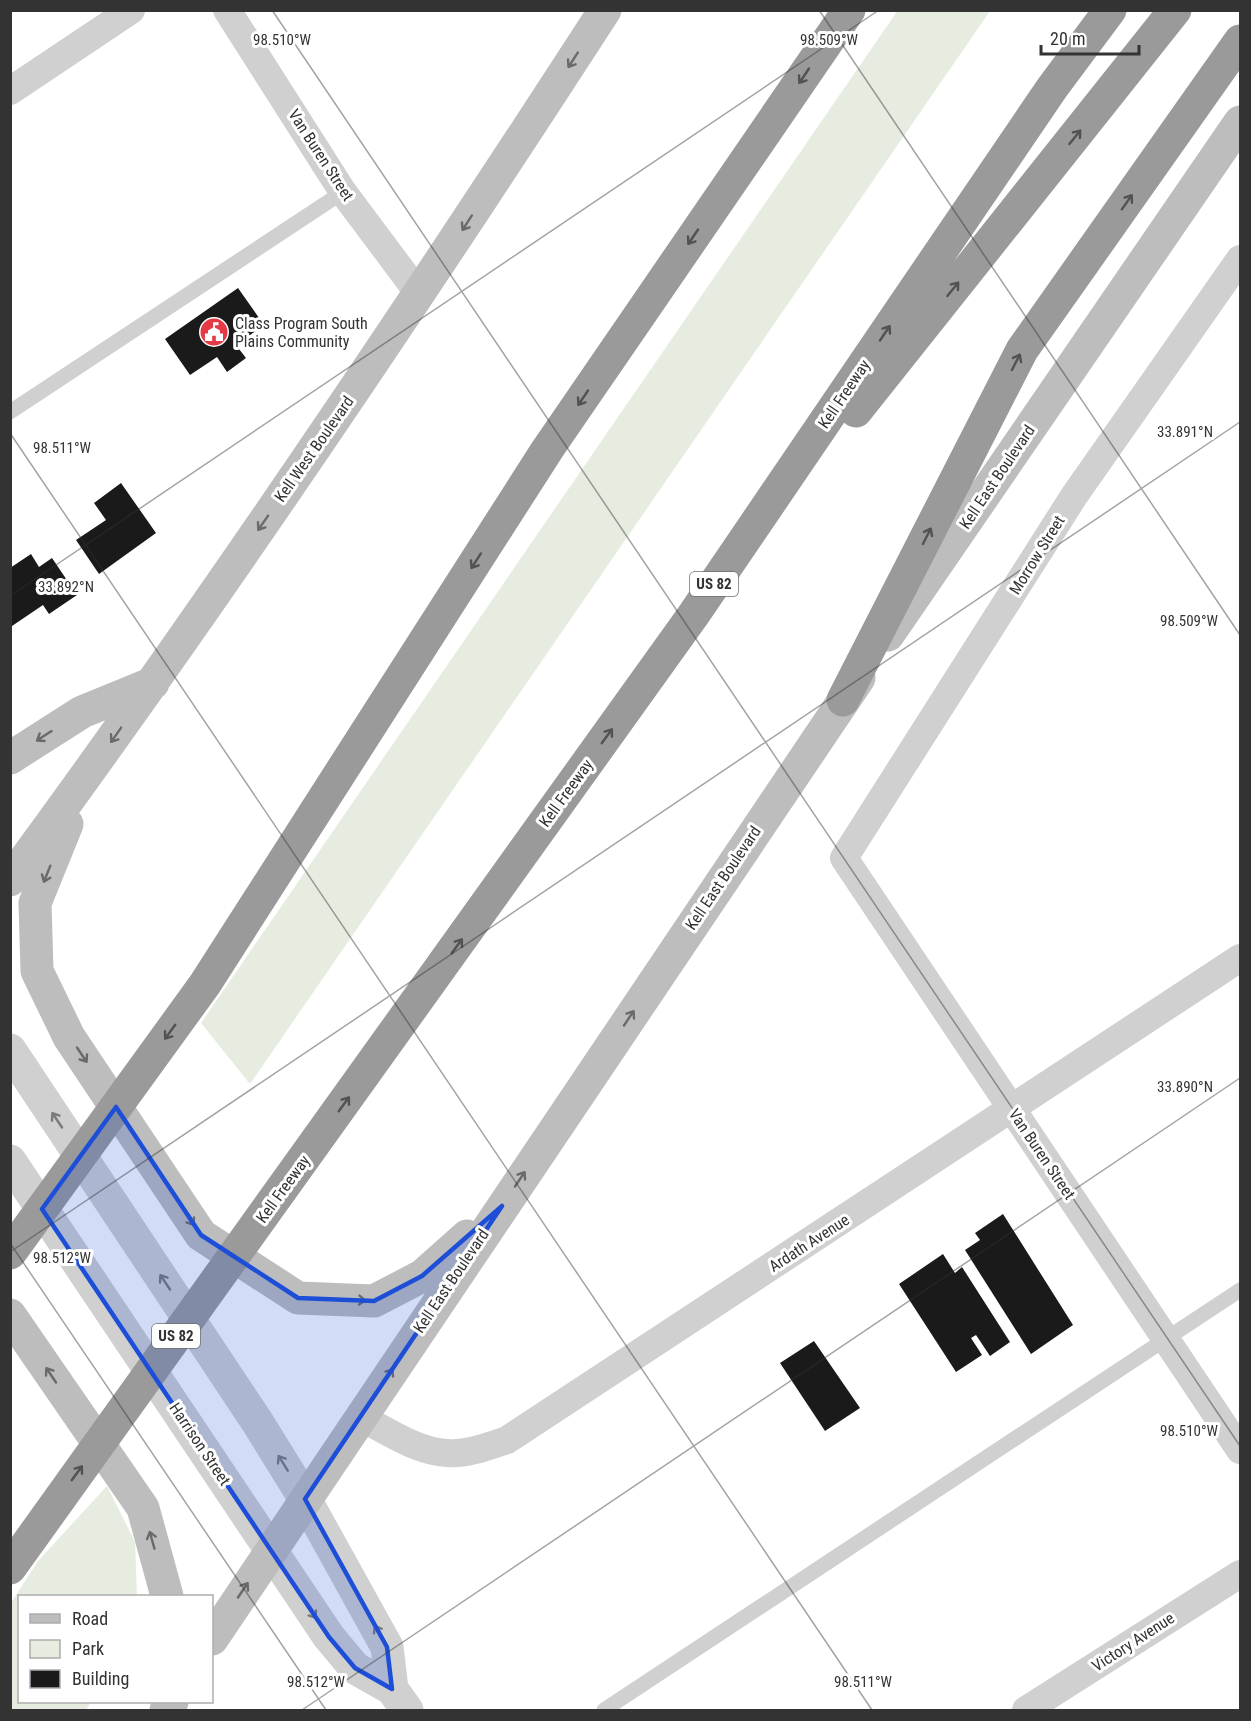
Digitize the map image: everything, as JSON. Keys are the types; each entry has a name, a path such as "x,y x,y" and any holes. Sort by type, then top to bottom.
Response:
{"highway":[{"path":"10,1253 205,984 547,450 849,10"},
{"name":"Kell Freeway","path":"10,1568 694,614 1052,88 1110,10"},
{"path":"694,614 1175,10"},
{"path":"843,700 1022,350 1240,41"}],"main road":[{"name":"Kell West Boulevard","path":"10,880 153,683 420,295 605,10"},
{"name":"Kell East Boulevard","path":"213,1637 843,700 1240,122"},
{"path":"10,758 82,712 153,683"},
{"path":"84,780 35,903 37,972 69,1036 201,1235 298,1298 374,1301 422,1276 502,1206"},
{"path":"10,1315 143,1508 167,1595"}],"street":[{"path":"10,90 131,10"},
{"name":"Van Buren Street","path":"227,10 344,192 420,295"},
{"name":"Morrow Street","path":"844,858 1074,496 1240,259"},
{"name":"Van Buren Street","path":"844,858 1240,1450"},
{"name":"Ardath Avenue","path":"360,1417 411,1443 448,1454 480,1449 507,1440 1240,958"},
{"path":"10,1050 258,1422 305,1499 387,1647 399,1700"},
{"name":"Harrison Street","path":"10,1161 329,1637 355,1668 399,1700"},
{"name":"Victory Avenue","path":"1026,1710 1240,1574"}],"lane":[{"path":"10,412 344,192"},
{"path":"604,1710 1240,1290"}],"highlighted area":[{"path":"116,1107 201,1235 298,1298 374,1301 422,1276 502,1206 305,1499 387,1647 392,1689 355,1668 329,1637 42,1209"}],"green space":[{"path":"898,10 990,11 250,1084 201,1023"},
{"path":"107,1486 135,1542 137,1595 18,1595 18,1703 90,1703 86,1710 11,1710 11,1603 38,1561"}],"building":[{"name":"Class Program South Plains Community","path":"238,288 264,325 236,345 246,358 227,372 217,357 190,375 165,339"},
{"path":"121,483 156,533 99,574 76,540 106,520 94,503"},
{"path":"31,554 39,567 52,558 77,595 49,614 43,605 12,626 10,568"},
{"path":"1003,1214 1073,1325 1031,1354 965,1250 980,1240 975,1233"},
{"path":"943,1254 955,1273 962,1267 1010,1342 990,1356 976,1335 971,1338 982,1355 956,1372 899,1284"},
{"path":"814,1341 860,1408 825,1431 780,1363"}],"place":[{"name":"Class Program South Plains Community","path":"214,332"}]}
